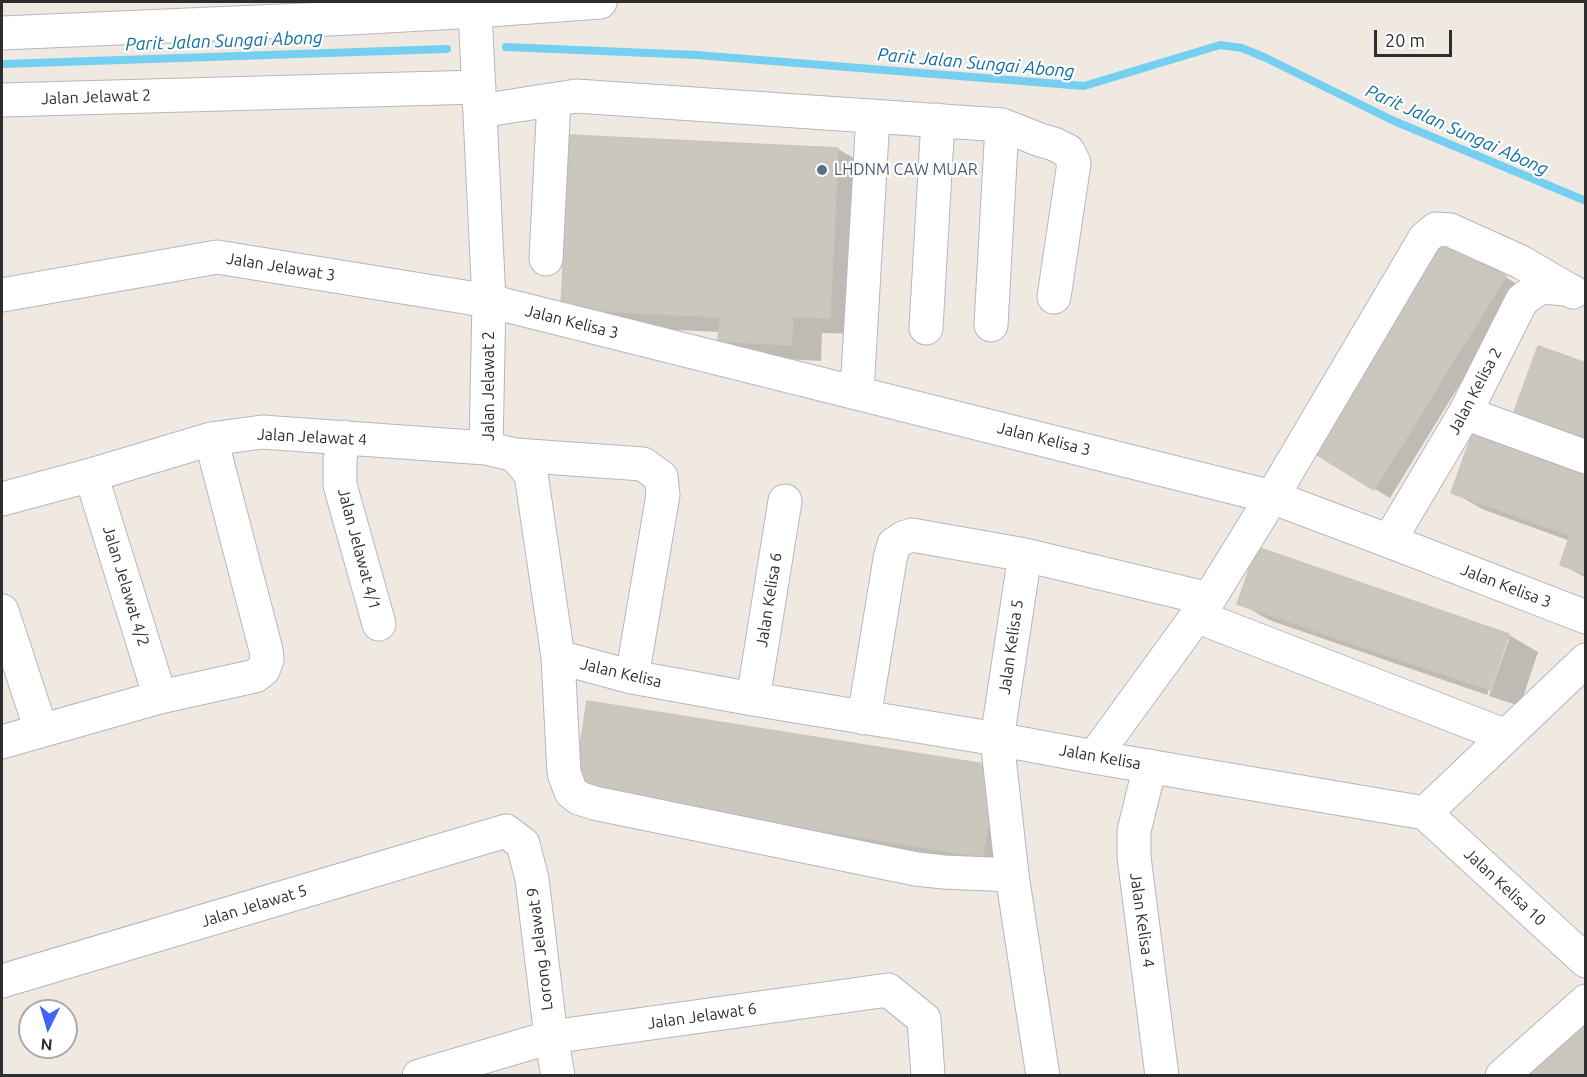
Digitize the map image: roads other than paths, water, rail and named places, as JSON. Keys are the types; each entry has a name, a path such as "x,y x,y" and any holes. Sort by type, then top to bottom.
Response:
{"street":[{"path":"2,33 240,13 600,2"},
{"path":"476,6 479,90 554,100 576,96 1002,125 1068,151 1074,163 1054,297"},
{"name":"Jalan Jelawat 2","path":"2,100 479,90 489,301 501,452 531,474 558,657 564,772 571,792 579,798 594,803 916,869 1012,875"},
{"path":"546,259 554,100"},
{"path":"857,392 873,116"},
{"path":"926,328 938,120"},
{"path":"991,325 1002,125"},
{"path":"1094,757 1202,607 1272,497 1425,238 1436,229 1450,230 1521,262 1576,294"},
{"name":"Jalan Jelawat 3","path":"2,295 217,257 489,301"},
{"name":"Jalan Kelisa 2","path":"1389,541 1465,413 1522,300 1540,287 1576,294"},
{"name":"Jalan Kelisa 3","path":"489,301 1272,497 1586,617"},
{"path":"1465,413 1586,457"},
{"name":"Jalan Jelawat 4","path":"2,499 91,476 211,439 262,432 344,437 643,464 661,477 663,495 632,677"},
{"name":"Jalan Jelawat 4/1","path":"344,437 340,459 340,485 379,624"},
{"path":"2,742 160,697 255,676 263,670 267,660 266,650 211,439"},
{"name":"Jalan Jelawat 4/2","path":"91,476 160,697"},
{"name":"Jalan Kelisa 6","path":"753,699 785,501"},
{"path":"864,718 894,543 912,535 1024,555 1202,607 1506,736"},
{"name":"Jalan Kelisa 5","path":"1024,555 998,739 1012,875 1043,1076"},
{"path":"2,611 41,730"},
{"name":"Jalan Kelisa","path":"558,657 632,677 753,699 1425,813"},
{"path":"1425,813 1586,660"},
{"name":"Jalan Kelisa 4","path":"1150,766 1134,831 1134,857 1162,1076"},
{"name":"Jalan Kelisa 10","path":"1425,813 1586,961"},
{"name":"Jalan Jelawat 5","path":"2,981 506,831"},
{"name":"Lorong Jelawat 9","path":"506,831 523,844 532,879 551,1037 558,1076"},
{"name":"Jalan Jelawat 6","path":"419,1076 551,1037 888,990 924,1018 928,1076"},
{"path":"1502,1076 1586,1001"}],"waterway":[{"name":"Parit Jalan Sungai Abong","path":"506,47 697,55 1084,86 1220,45 1242,48 1394,121 1586,201"},
{"name":"Parit Jalan Sungai Abong","path":"2,64 447,49"}],"place":[{"name":"LHDNM CAW MUAR","path":"822,170"}]}
